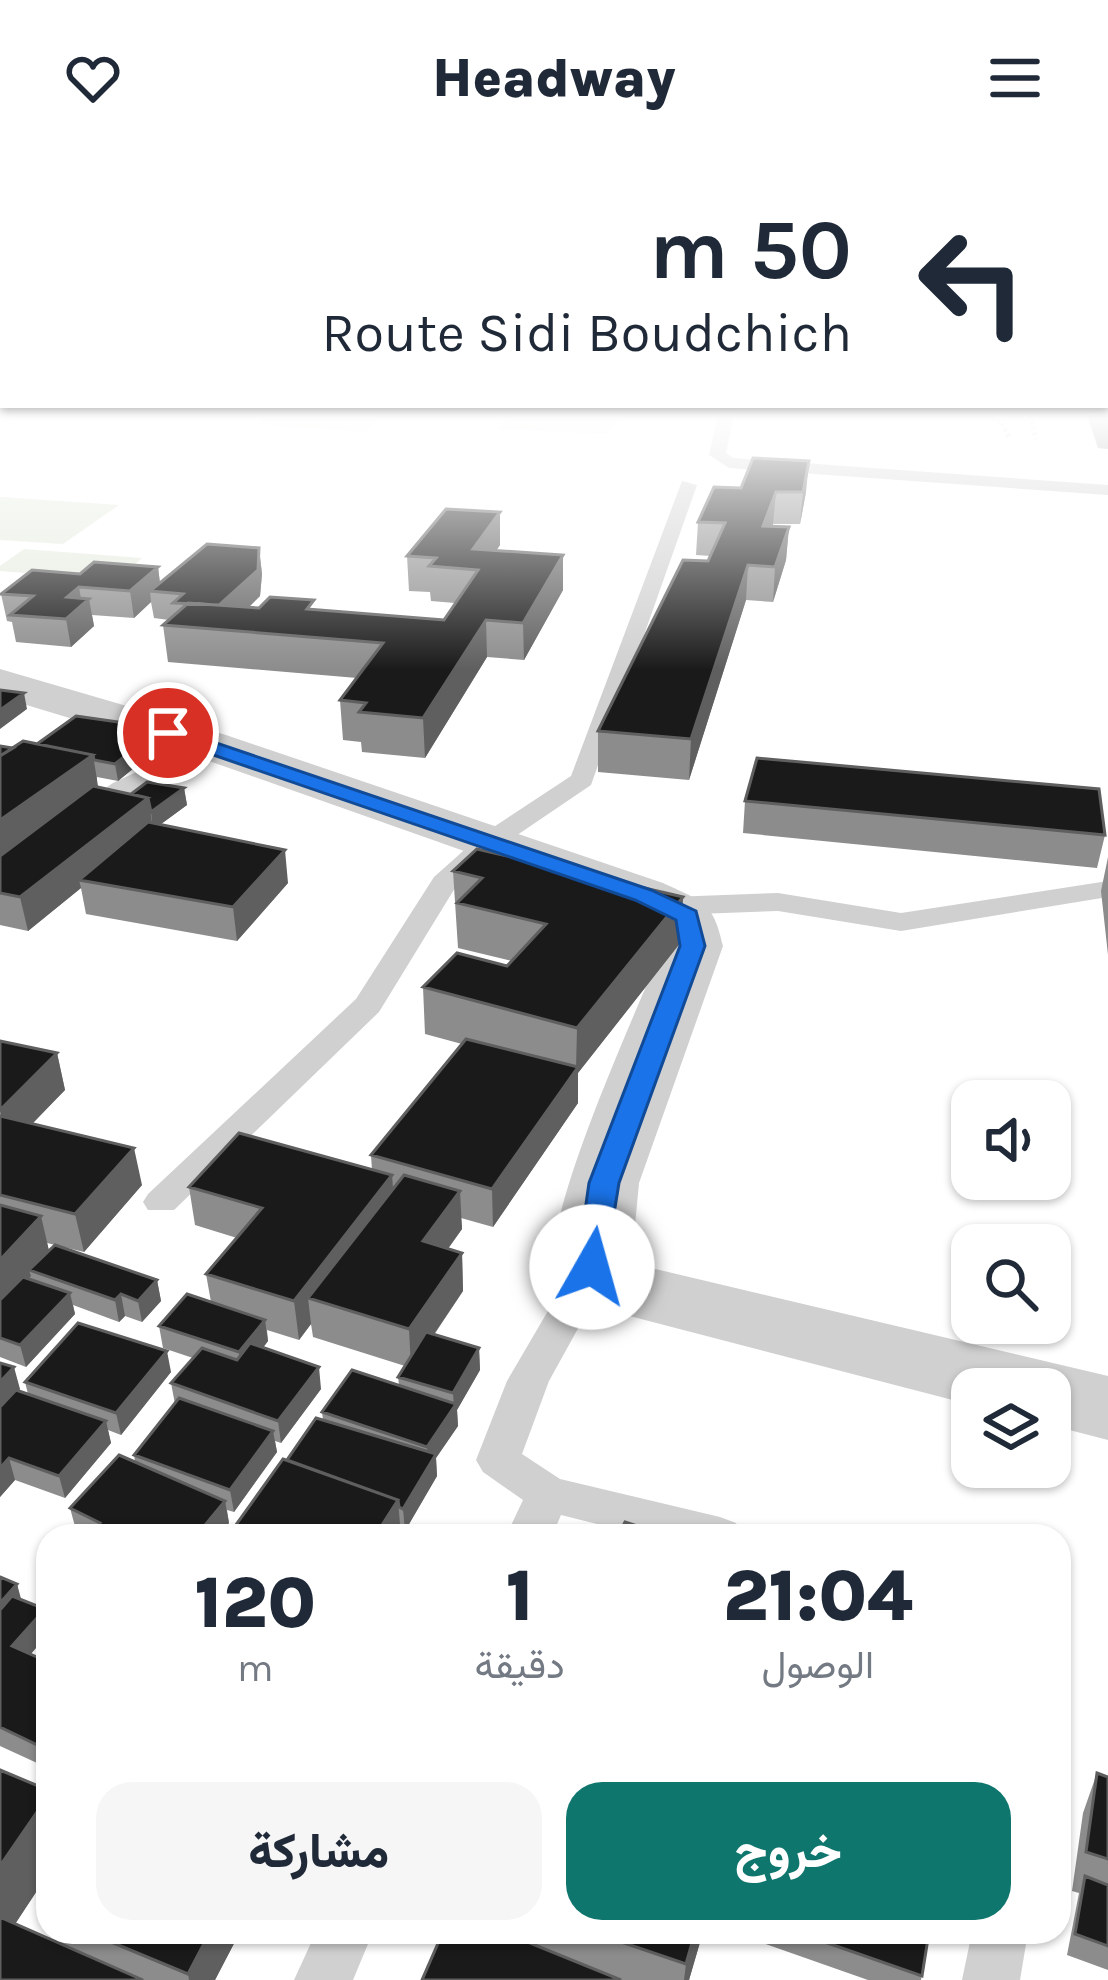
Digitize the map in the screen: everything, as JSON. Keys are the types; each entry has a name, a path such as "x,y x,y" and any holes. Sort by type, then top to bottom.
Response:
{"street":[{"path":"0,683 209,745 687,916 693,946 604,1183 592,1267 623,1288 951,1369"},
{"path":"1071,1399 1108,1408"}],"lane":[{"path":"161,1202 368,1005 443,883 489,842 582,780 682,500"},
{"path":"52,832 122,788 209,745"},
{"path":"671,907 778,902 901,922 1108,889"},
{"path":"592,1267 528,1382 498,1460 548,1494 671,1524"},
{"path":"534,1524 548,1494"},
{"path":"323,1980 340,1944"},
{"path":"991,1980 998,1944"}],"shaded area":[{"path":"0,500 119,505 63,544 0,540"},
{"path":"24,549 142,558 116,580 0,571 0,566"}],"building":[{"path":"708,500 773,500 763,526 789,527 775,567 748,565 691,739 598,731 683,560 708,561 725,523 698,522"},
{"path":"446,509 500,512 473,549 563,555 523,623 486,620 423,718 359,712 366,703 340,700 383,643 163,625 188,603 259,608 270,597 314,600 307,609 444,620 478,570 429,566 436,558 407,556"},
{"path":"207,544 259,548 258,570 219,605 173,603 183,594 150,591"},
{"path":"94,562 158,567 130,591 79,587 67,597 89,599 66,619 10,615 33,596 1,594 32,570 80,574"},
{"path":"0,690 24,693 0,710"},
{"path":"76,716 160,728 115,764 37,744"},
{"path":"23,741 93,755 0,820 0,756"},
{"path":"757,758 1099,789 1105,835 745,801"},
{"path":"147,782 184,788 151,812 148,798 131,794"},
{"path":"93,786 148,798 20,897 0,893 0,856"},
{"path":"148,822 285,850 233,907 79,880"},
{"path":"477,849 683,897 577,1028 423,987 457,953 507,966 546,924 457,903 482,878 453,871"},
{"path":"466,1039 578,1067 492,1189 371,1155"},
{"path":"0,1041 57,1053 0,1110"},
{"path":"0,1116 134,1148 75,1214 0,1195"},
{"path":"239,1133 392,1175 294,1301 206,1274 262,1208 189,1187"},
{"path":"404,1175 460,1191 423,1241 462,1253 409,1329 308,1298"},
{"path":"0,1205 41,1216 0,1260"},
{"path":"55,1245 157,1280 138,1301 121,1294 115,1300 29,1270"},
{"path":"23,1277 70,1293 20,1345 0,1338 0,1300"},
{"path":"187,1294 265,1320 239,1352 159,1326"},
{"path":"78,1323 167,1351 116,1413 25,1382"},
{"path":"426,1332 479,1348 453,1393 398,1377"},
{"path":"250,1343 319,1367 278,1421 171,1383 202,1348 237,1360"},
{"path":"0,1363 14,1367 0,1382"},
{"path":"352,1370 456,1404 427,1447 322,1412"},
{"path":"16,1390 106,1421 59,1476 9,1458 0,1468 0,1407"},
{"path":"179,1398 273,1431 230,1490 134,1455"},
{"path":"316,1418 436,1454 403,1509 398,1500 287,1460"},
{"path":"119,1455 225,1501 206,1524 99,1524 70,1508"},
{"path":"283,1459 398,1500 383,1524 237,1524"},
{"path":"0,1577 17,1584 0,1603"},
{"path":"12,1596 36,1605 36,1619 12,1646 36,1657 36,1744 0,1727 0,1610"},
{"path":"0,1770 36,1785 36,1814 0,1866"},
{"path":"1097,1773 1108,1777 1108,1859 1086,1852"},
{"path":"1085,1876 1108,1885 1108,1946 1075,1934"},
{"path":"0,1917 36,1933 36,1944 61,1944 143,1980 0,1980"},
{"path":"116,1944 204,1944 188,1974"},
{"path":"438,1944 532,1944 621,1980 422,1980"},
{"path":"627,1944 692,1944 686,1964"},
{"path":"830,1944 927,1944 922,1976"}],"route":[{"path":"168,733 643,895 687,916 693,946 604,1183 592,1267"}]}
